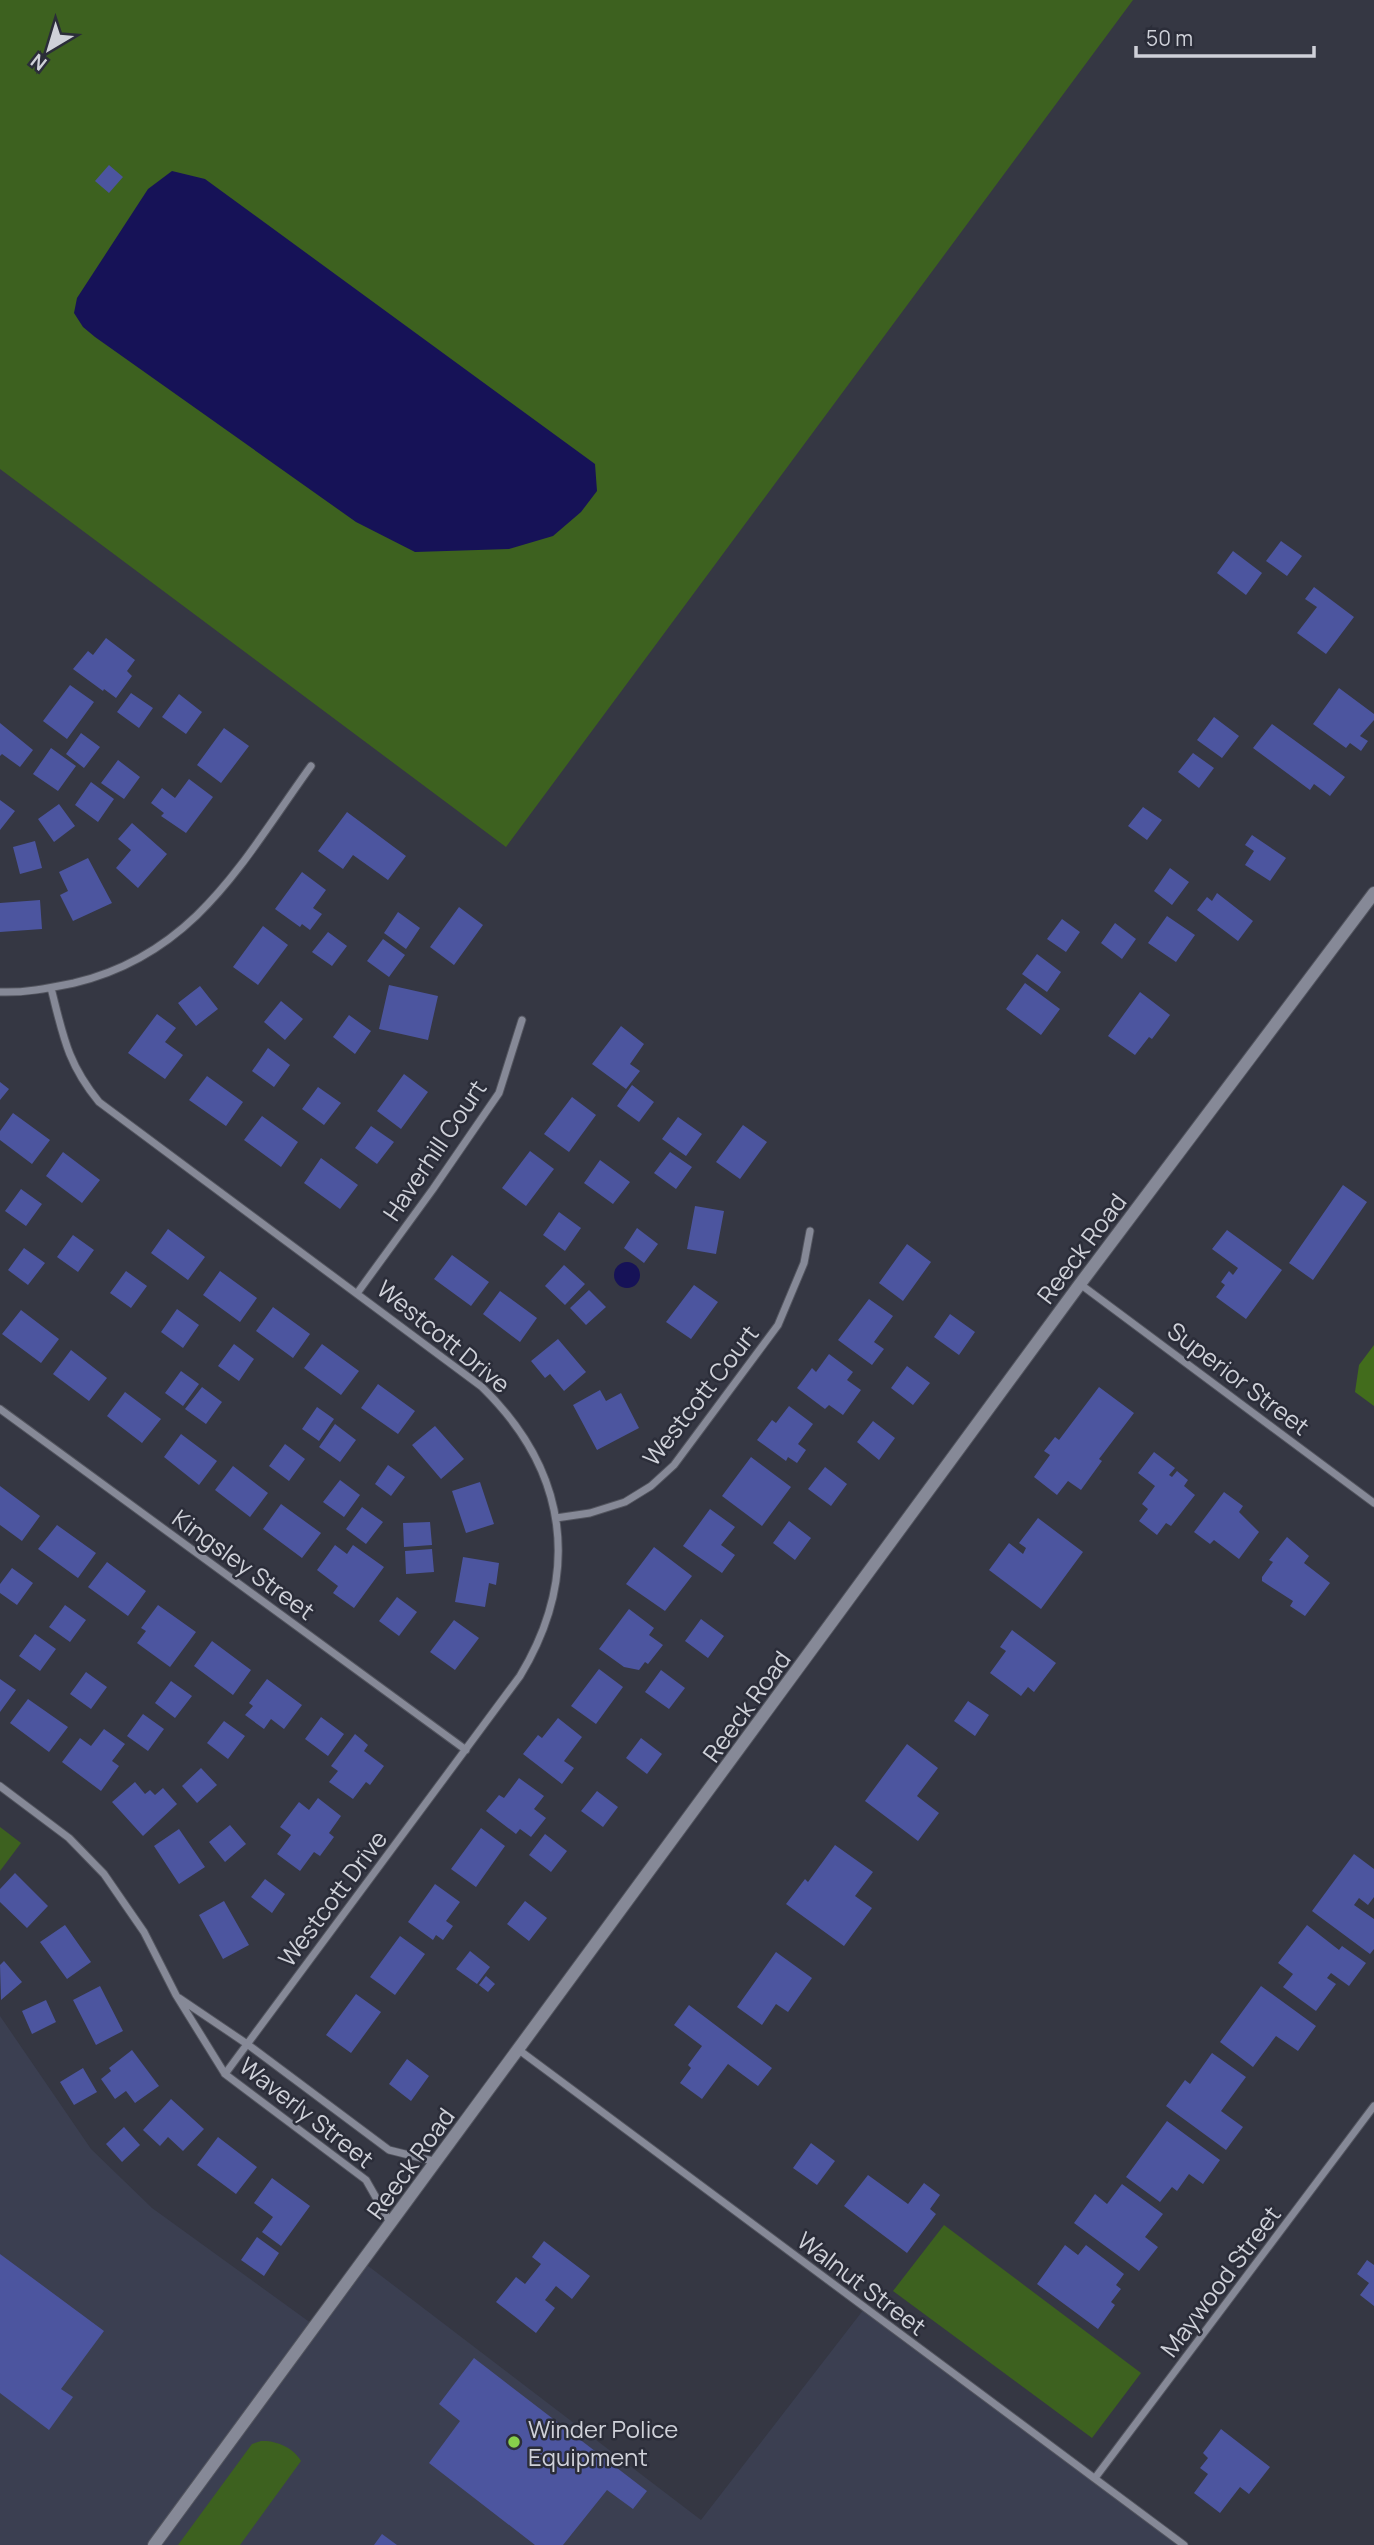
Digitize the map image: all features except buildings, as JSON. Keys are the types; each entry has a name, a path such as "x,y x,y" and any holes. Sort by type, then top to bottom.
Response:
{"street":[{"path":"0,992 51,988 120,968 158,949 185,929 219,892 311,766"},
{"name":"Reeck Road","path":"154,2545 1080,1284 1374,893"},
{"name":"Westcott Drive","path":"51,988 68,1055 83,1082 99,1102 358,1292 482,1387 503,1407 528,1441 549,1484 556,1518 559,1547 557,1579 543,1634 520,1676 225,2074"},
{"name":"Haverhill Court","path":"358,1292 499,1093 522,1020"},
{"name":"Westcott Court","path":"556,1518 590,1513 625,1502 651,1486 674,1465 778,1325 804,1263 810,1231"},
{"name":"Superior Street","path":"1080,1284 1374,1503"},
{"name":"Kingsley Street","path":"0,1409 466,1750"},
{"name":"Waverly Street","path":"0,1786 69,1838 104,1874 144,1932 176,1995 225,2074 366,2180 391,2224"},
{"name":"Waverly Street","path":"176,1995 247,2044 389,2150 437,2162"},
{"name":"Walnut Street","path":"519,2050 1184,2545"},
{"name":"Maywood Street","path":"1095,2478 1374,2106"}],"shaded area":[{"path":"172,171 205,179 595,464 597,491 581,512 553,536 509,549 415,552 356,522 83,327 74,313 77,298 148,189"},
{"path":"627,1262 636,1266 640,1275 636,1284 627,1288 618,1284 614,1275 618,1266"},
{"path":"0,2016 91,2149 152,2208 315,2326 363,2262 701,2520 864,2309 1184,2545 0,2545"}],"green space":[{"path":"0,0 1133,0 506,847 0,469"},
{"path":"1374,1345 1374,1406 1355,1392 1359,1365"},
{"path":"0,1827 21,1843 0,1871"},
{"path":"944,2225 1141,2373 1092,2438 893,2291"},
{"path":"261,2441 284,2446 294,2452 301,2461 240,2545 178,2545 252,2444"}],"place":[{"name":"Winder Police Equipment","path":"514,2442"}]}
